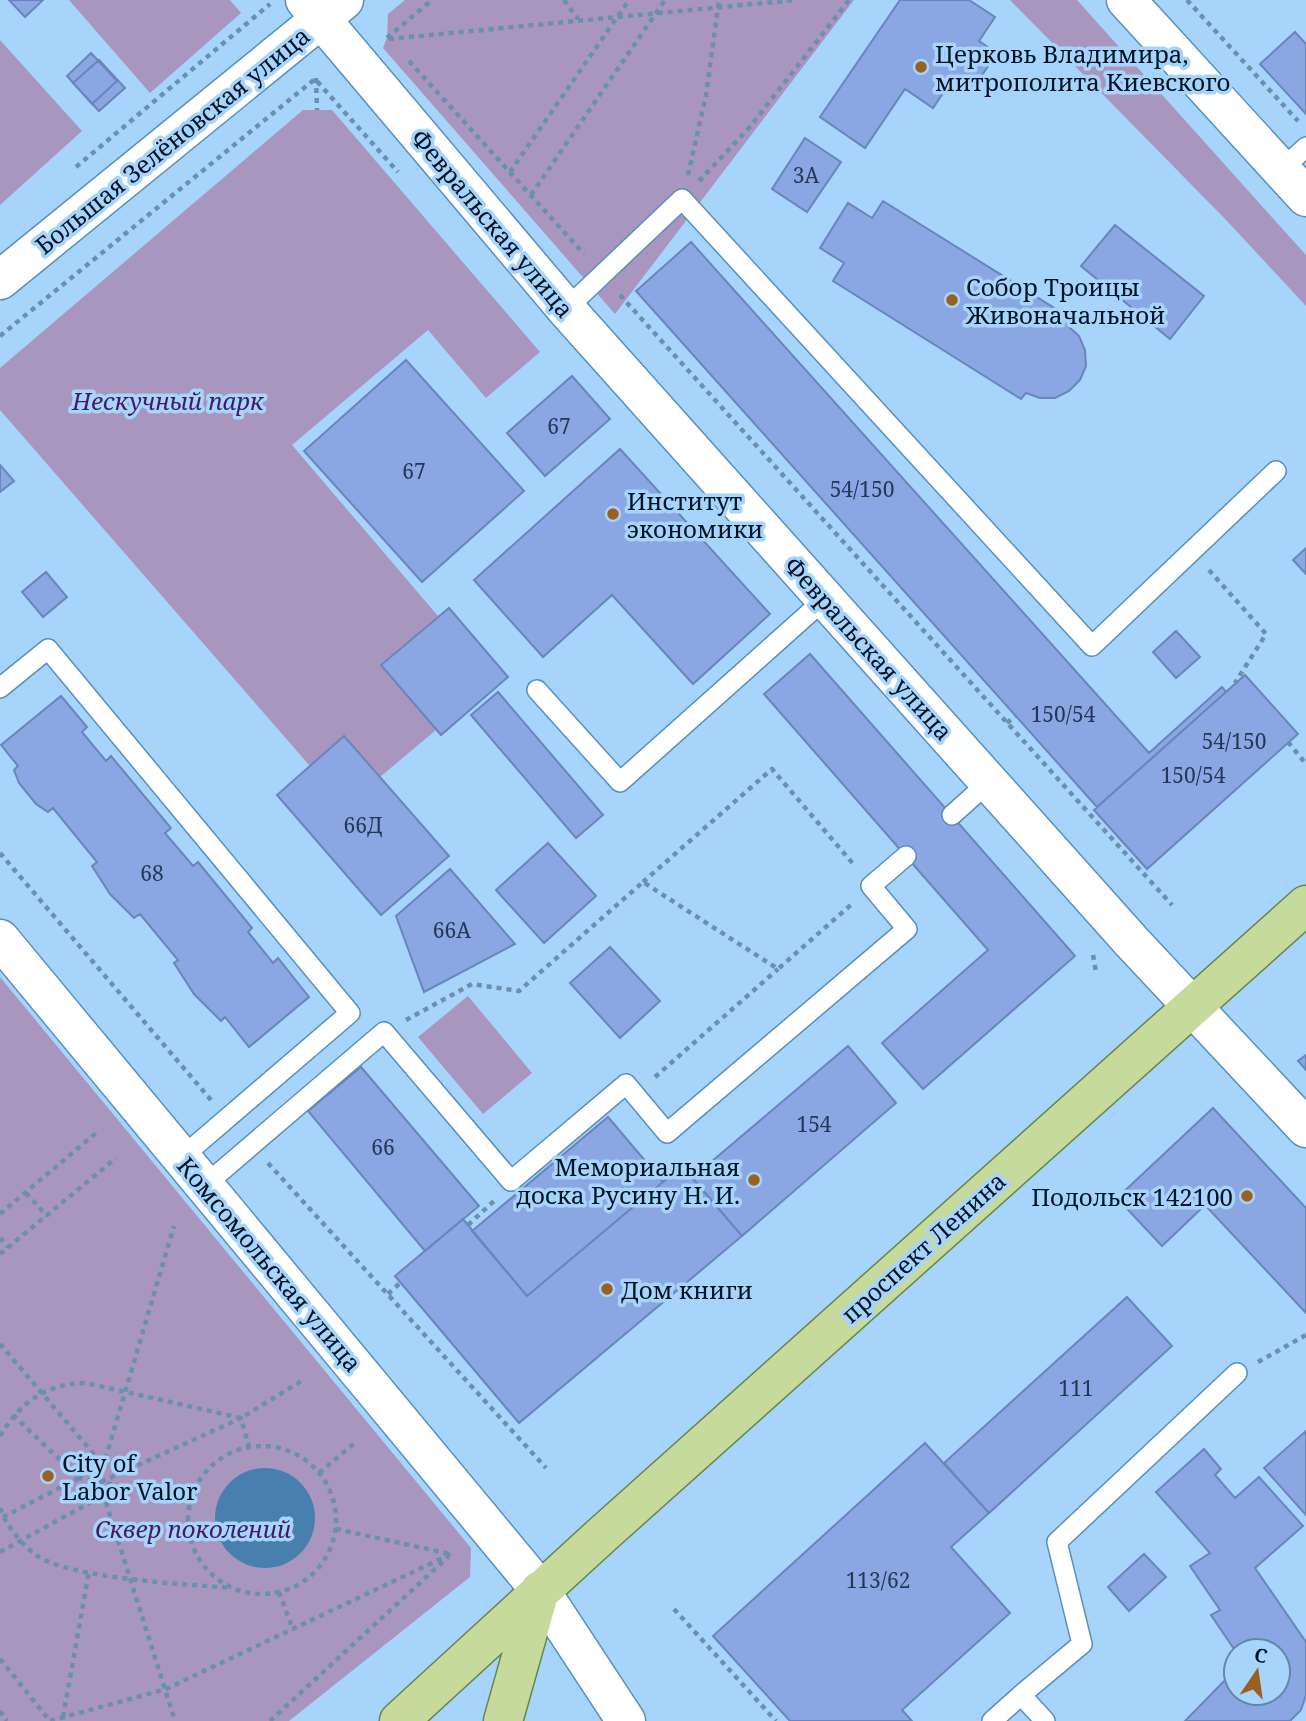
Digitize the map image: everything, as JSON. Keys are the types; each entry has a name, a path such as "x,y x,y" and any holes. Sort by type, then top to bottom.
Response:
{"main road":[{"name":"проспект Ленина","path":"399,1721 540,1590 1306,905"},
{"path":"502,1721 540,1590"}],"street":[{"path":"1126,0 1298,171"},
{"name":"Большая Зелёновская улица","path":"0,281 323,6"},
{"name":"Февральская улица","path":"323,6 566,309 1192,1007 1306,1128"},
{"name":"Комсомольская улица","path":"0,939 540,1590 626,1721"}],"lane":[{"path":"566,309 682,200 1092,646 1276,471"},
{"path":"537,690 620,782 825,598"},
{"path":"0,688 48,649 350,1013 193,1171"},
{"path":"952,815 989,782"},
{"path":"193,1171 384,1032 511,1181 626,1084 667,1132 907,929 871,886 906,856"},
{"path":"992,1721 1082,1644 1057,1542 1237,1373"},
{"path":"1021,1695 1045,1721"}],"path":[{"path":"74,169 275,0"},
{"path":"387,38 432,0"},
{"path":"564,0 579,20"},
{"path":"510,172 629,0"},
{"path":"531,195 665,0"},
{"path":"682,200 706,95 719,0"},
{"path":"387,38 796,0"},
{"path":"682,200 749,128 849,0"},
{"path":"1187,0 1306,130"},
{"path":"387,38 397,48"},
{"path":"406,58 1172,905"},
{"path":"0,336 315,79 399,173"},
{"path":"1192,551 1266,634 1235,683"},
{"path":"1007,723 1015,716"},
{"path":"1288,742 1306,764"},
{"path":"384,1032 472,984 519,990 772,769 871,886 635,1095"},
{"path":"643,882 778,969"},
{"path":"1091,946 1096,972"},
{"path":"0,1213 96,1133"},
{"path":"0,1254 116,1157"},
{"path":"468,1225 511,1181"},
{"path":"26,1193 47,1216"},
{"path":"0,1552 93,1501 174,1226"},
{"path":"0,1238 8,1247"},
{"path":"387,1294 401,1283"},
{"path":"1237,1373 1306,1335"},
{"path":"0,1344 104,1466"},
{"path":"100,1482 241,1418 303,1380"},
{"path":"0,1436 13,1415 41,1392 64,1384 86,1383 241,1418"},
{"path":"13,1415 79,1478 191,1500"},
{"path":"241,1418 249,1447"},
{"path":"319,1473 356,1442"},
{"path":"0,1508 3,1517 21,1541 37,1556 89,1572 235,1589 257,1594 279,1592 300,1584 317,1570 330,1551 336,1529 336,1509 330,1490 306,1460 288,1451 269,1446 249,1447 230,1453 214,1464 201,1478 191,1500 188,1518 191,1540 200,1561 215,1578 235,1589"},
{"path":"3,1517 79,1478"},
{"path":"100,1482 176,1721"},
{"path":"336,1529 451,1554"},
{"path":"0,1659 50,1721 166,1689 451,1554"},
{"path":"270,1721 451,1554"},
{"path":"63,1717 89,1572"},
{"path":"279,1592 293,1630"},
{"path":"674,1609 776,1721"},
{"path":"0,1712 8,1721"}],"green space":[{"path":"69,0 230,0 241,13 150,93"},
{"path":"405,0 854,0 615,314 383,48 387,38 388,14"},
{"path":"1010,0 1077,0 1306,255 1306,306 1228,222"},
{"path":"0,40 82,131 0,205"},
{"name":"Нескучный парк","path":"303,110 332,110 540,352 486,398 428,330 292,445 438,616 380,665 436,730 380,777 310,766 0,410 0,368"},
{"name":"Сквер поколений","path":"0,977 471,1548 470,1577 289,1721 0,1721"},
{"path":"468,996 532,1073 483,1114 418,1037"}],"water":[{"path":"265,1468 293,1476 307,1490 315,1518 307,1546 293,1560 265,1568 237,1560 223,1546 215,1518 223,1490 237,1476"}],"building":[{"path":"9,0 43,0 25,17"},
{"name":"Церковь Владимира, митрополита Киевского","path":"900,0 969,0 995,17 979,41 997,53 970,93 951,81 933,108 905,89 865,148 820,117"},
{"path":"1295,32 1306,44 1306,114 1260,64"},
{"path":"91,53 117,81 92,104 67,76"},
{"path":"99,60 125,88 99,111 73,83"},
{"path":"805,138 841,162 807,212 772,189"},
{"name":"Собор Троицы Живоначальной","path":"883,201 1072,319 1068,326 1079,336 1085,350 1086,366 1080,380 1069,391 1055,398 1040,398 1026,393 1021,399 833,281 844,263 820,248 848,203 872,218"},
{"path":"1115,225 1204,296 1170,339 1081,266"},
{"path":"691,242 1149,753 1222,687 1226,692 1097,807 636,291"},
{"path":"406,360 524,491 422,582 304,451"},
{"path":"572,376 610,419 545,476 507,433"},
{"name":"Институт экономики","path":"620,449 770,614 693,684 612,595 543,657 474,580"},
{"path":"0,465 14,481 0,492"},
{"path":"1306,548 1306,574 1293,560"},
{"path":"46,572 67,597 43,617 22,592"},
{"path":"449,608 508,677 441,735 381,665"},
{"path":"1176,631 1200,657 1176,678 1153,652"},
{"path":"810,654 1075,956 923,1089 882,1043 988,950 764,694"},
{"path":"1245,675 1298,734 1147,869 1094,810"},
{"path":"498,692 603,815 576,838 471,715"},
{"path":"61,696 87,727 82,732 106,761 111,756 171,828 165,833 193,866 198,862 252,928 248,932 273,963 278,958 309,997 249,1047 225,1017 221,1021 194,994 174,963 178,960 140,914 134,918 110,894 92,866 97,862 53,808 48,812 36,804 19,783 14,770 18,766 1,745"},
{"path":"344,736 449,856 381,915 277,795"},
{"path":"548,843 596,896 544,943 496,890"},
{"path":"450,869 515,944 424,992 396,916"},
{"path":"610,947 660,1001 620,1038 570,983"},
{"path":"848,1046 896,1103 742,1236 692,1178"},
{"path":"1306,1055 1306,1070 1298,1061"},
{"path":"361,1067 479,1206 425,1251 308,1111"},
{"path":"1213,1108 1306,1208 1306,1313 1205,1205 1162,1246 1117,1198"},
{"path":"608,1117 663,1182 527,1296 472,1231"},
{"name":"Дом книги","path":"682,1166 742,1236 519,1423 395,1276 463,1219 527,1296"},
{"path":"1127,1297 1172,1346 989,1513 944,1463"},
{"path":"1306,1431 1306,1515 1264,1468"},
{"path":"925,1443 989,1513 951,1547 1010,1613 902,1710 912,1721 790,1721 713,1636"},
{"path":"1204,1449 1221,1469 1215,1475 1235,1498 1259,1477 1303,1526 1255,1568 1306,1642 1306,1695 1301,1710 1290,1721 1185,1721 1222,1683 1222,1707 1292,1707 1292,1637 1226,1637 1211,1615 1220,1610 1190,1566 1210,1553 1156,1492"},
{"path":"1144,1554 1166,1577 1129,1611 1108,1587"}],"place":[{"name":"Церковь Владимира, митрополита Киевского","path":"921,67"},
{"name":"Собор Троицы Живоначальной","path":"952,300"},
{"name":"Институт экономики","path":"613,514"},
{"name":"Мемориальная доска Русину Н. И.","path":"754,1180"},
{"name":"Подольск 142100","path":"1247,1196"},
{"name":"Дом книги","path":"607,1289"},
{"name":"City of Labor Valor","path":"48,1476"}]}
